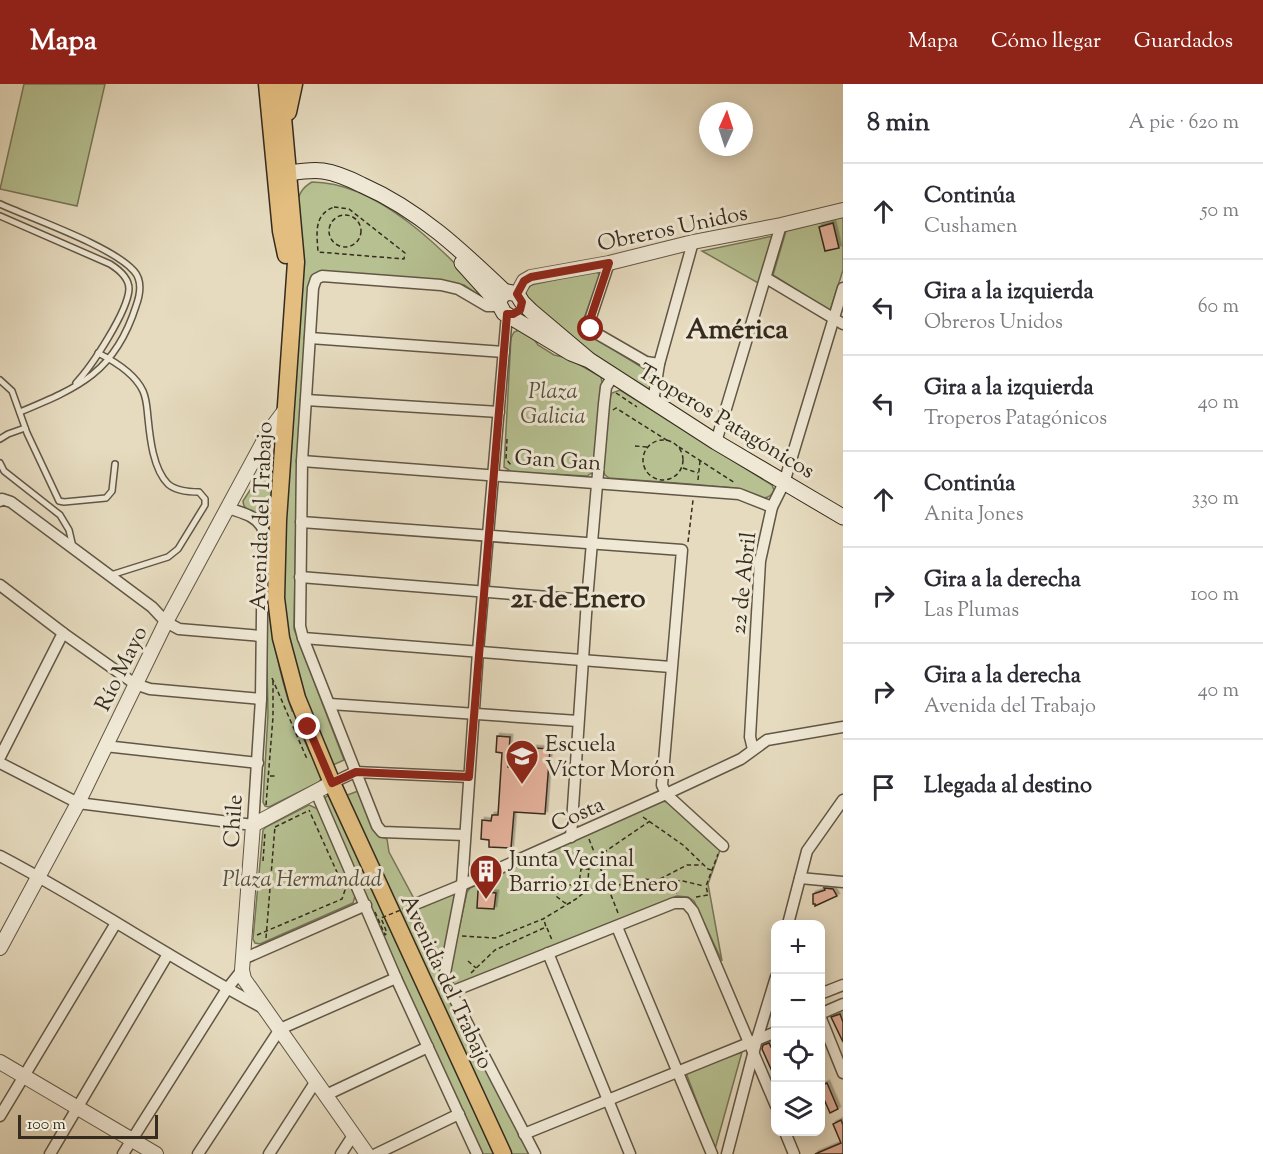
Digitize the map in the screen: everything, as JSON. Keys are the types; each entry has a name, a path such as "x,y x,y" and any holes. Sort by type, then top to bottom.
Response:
{"main road":[{"path":"254,84 269,112"},
{"name":"Avenida del Trabajo","path":"267,84 269,112 283,174 296,262 278,520 276,598 286,662 297,698 332,783 503,1154"},
{"name":"Avenida del Trabajo","path":"280,84 285,137 283,174"},
{"path":"285,137 294,84"},
{"name":"Troperos Patagónicos","path":"283,174 358,183 409,209 466,255 508,304 571,353 589,360 716,442 843,517"}],"street":[{"name":"Obreros Unidos","path":"508,304 524,281 531,277 609,263 693,242 843,210"},
{"path":"716,442 781,225"},
{"path":"653,402 659,364 693,242"},
{"path":"609,263 589,323 594,332 646,362 659,364"},
{"name":"Avenida del Trabajo","path":"465,835 382,832 377,826 303,638 300,626 302,461 312,288 316,279 322,276 441,285 458,289 487,306 508,304 473,713 462,885 445,979 534,1154"},
{"path":"766,278 839,322"},
{"name":"22 de Abril","path":"753,749 750,737 758,575 772,507 784,483 839,322 843,288"},
{"path":"310,338 504,352"},
{"path":"571,837 597,482 606,387 613,376"},
{"path":"306,400 499,412"},
{"name":"Río Mayo","path":"0,948 78,803 166,622 268,433 285,410"},
{"name":"Gan Gan","path":"302,461 696,487 739,494 772,507"},
{"path":"1,500 11,502 152,607 166,622 179,628 261,636"},
{"name":"Chile","path":"228,508 251,516 259,521 263,529 257,832 242,965"},
{"path":"301,522 682,550 662,785 666,794 722,845"},
{"path":"300,577 587,600"},
{"path":"0,585 135,684 150,689 261,699"},
{"path":"0,757 63,633"},
{"path":"303,638 671,667"},
{"path":"330,704 578,721"},
{"name":"Costa","path":"418,903 585,831 741,759 767,740 842,728"},
{"path":"105,746 258,763"},
{"path":"0,762 78,803 257,832 276,813 313,801 332,783 356,772 469,777"},
{"path":"789,920 807,851 843,800"},
{"name":"Avenida del Trabajo","path":"313,801 366,905 396,978 477,1154"},
{"path":"0,856 39,876 227,989 266,1009"},
{"path":"800,878 843,882"},
{"path":"451,992 552,952 619,922 674,903 690,901 754,1045 771,1092"},
{"path":"123,1154 242,965 265,949 366,905"},
{"path":"619,922 712,1154"},
{"path":"0,1116 116,923"},
{"path":"552,952 630,1154"},
{"path":"50,1154 168,954"},
{"path":"242,965 244,979 367,1154"},
{"path":"198,1154 273,1036 280,1029 396,978"},
{"path":"825,992 843,985"},
{"path":"727,1154 754,1045 771,994"},
{"path":"825,1013 843,1004"},
{"path":"764,1017 771,1014"},
{"path":"825,1027 843,1072"},
{"path":"524,1134 678,1071 754,1045 771,1035"},
{"path":"327,1095 428,1047"},
{"path":"0,1062 156,1154"},
{"path":"269,1154 316,1081"},
{"path":"376,1154 459,1114"},
{"path":"341,1154 354,1134"},
{"path":"787,1136 794,1154"}],"lane":[{"path":"0,204 117,257 139,278 139,295 128,327 110,359 92,377 20,412"},
{"path":"0,216 110,264 128,282 129,289 117,322 73,387"},
{"path":"98,353 110,359 132,377 142,389 146,400 153,450 160,470 168,483 176,488 199,492 205,499 205,505 178,549 168,557 109,576"},
{"path":"0,380 12,391 25,428 61,502 106,498 112,491 115,465"},
{"path":"0,439 25,428"},
{"path":"0,463 4,471 60,515 69,530 73,548"}],"path":[{"path":"341,207 349,209 358,216 405,254 404,259 318,252 317,228 321,214 326,210 341,207"},
{"path":"346,215 355,219 361,228 356,243 346,247 336,244 329,231 332,222 346,215"},
{"path":"355,219 358,216"},
{"path":"609,412 616,408 736,482 735,487"},
{"path":"507,436 506,459 512,467"},
{"path":"668,441 654,442 648,447 643,457 645,470 649,475 661,480 675,477 684,460 679,447"},
{"path":"635,446 648,447"},
{"path":"682,550 687,547 700,460"},
{"path":"682,467 699,473"},
{"path":"653,480 672,482"},
{"path":"244,941 342,899 345,890 313,801 274,827"},
{"path":"632,809 683,845 712,870"},
{"path":"265,949 276,813"},
{"path":"596,857 650,821"},
{"path":"585,831 619,922"},
{"path":"690,901 708,895 706,886 722,845"},
{"path":"660,880 687,865 704,865"},
{"path":"571,903 560,900 557,897 558,892 563,885 579,883 579,873 585,868 589,872 587,890"},
{"path":"608,888 638,879 683,881 706,886"},
{"path":"660,880 680,896 673,896"},
{"path":"452,935 495,938 543,919 571,903 587,890 606,883"},
{"path":"375,912 385,935 387,933 381,918 418,903"},
{"path":"543,919 552,952"},
{"path":"462,988 465,980 495,950 546,927"},
{"path":"468,961 476,968"}],"green space":[{"path":"24,84 105,84 77,206 0,189"},
{"path":"312,182 337,185 385,206 431,240 487,297 485,299 464,285 446,282 325,273 309,286 297,463 294,629 344,760 333,765 304,701 290,654 282,584 296,206 301,192"},
{"path":"843,217 843,270 830,311 773,275 786,231"},
{"path":"773,236 758,283 702,251"},
{"path":"595,271 600,275 583,321 587,333 651,373 654,379 649,391 565,336 536,309 524,293 531,285"},
{"name":"Plaza Galicia","path":"519,330 530,334 538,345 554,355 568,358 601,377 603,388 593,472 587,476 512,472 504,467 511,338 514,332"},
{"name":"Plaza Galicia","path":"620,390 772,485 774,490 771,495 762,498 735,488 609,478 603,470 610,397 612,393"},
{"path":"270,459 274,463 269,558 271,618 282,679 292,711 295,710 300,730 310,753 316,760 321,779 269,807 263,802 268,714 264,522 245,508 243,501"},
{"path":"358,791 380,836 387,839 389,852 418,906 423,907 456,892 442,976 531,1154 511,1154 345,796"},
{"path":"330,796 494,1154 482,1154 401,977 324,799"},
{"path":"663,801 670,803 720,850 708,884 722,961 694,901 688,897 677,896 454,986 450,984 449,974 467,892 470,888"},
{"name":"Plaza Hermandad","path":"309,805 318,809 356,893 353,903 260,944 255,943 253,939 263,830"},
{"path":"742,1052 715,1149 686,1073"}],"building":[{"path":"833,223 839,248 825,251 819,227"},
{"path":"497,736 510,737 508,767 533,769 534,748 550,749 545,814 514,812 511,848 489,847 489,840 481,839 482,820 491,821 492,815 498,815 502,753 496,752"},
{"path":"824,888 833,889 837,896 815,906 813,894 825,890"},
{"name":"Junta Vecinal Barrio 21 de Enero","path":"478,891 496,893 494,909 477,908"},
{"path":"840,1014 843,1022 843,1042 831,1017"},
{"path":"769,1043 771,1047 771,1069 762,1049 763,1045"},
{"path":"827,1083 838,1109 830,1113 825,1102 825,1084"},
{"path":"841,1120 843,1154 815,1154 841,1143 833,1124"}],"place":[{"name":"Escuela Víctor Morón","path":"522,785"},
{"name":"Junta Vecinal Barrio 21 de Enero","path":"486,900"}],"district":[{"name":"América","path":"737,328"},
{"name":"21 de Enero","path":"578,597"}],"route":[{"path":"308,727 332,783 356,772 469,777 507,314 517,313 520,310 522,302 517,294 524,281 531,277 609,263 589,323 591,329"}]}
